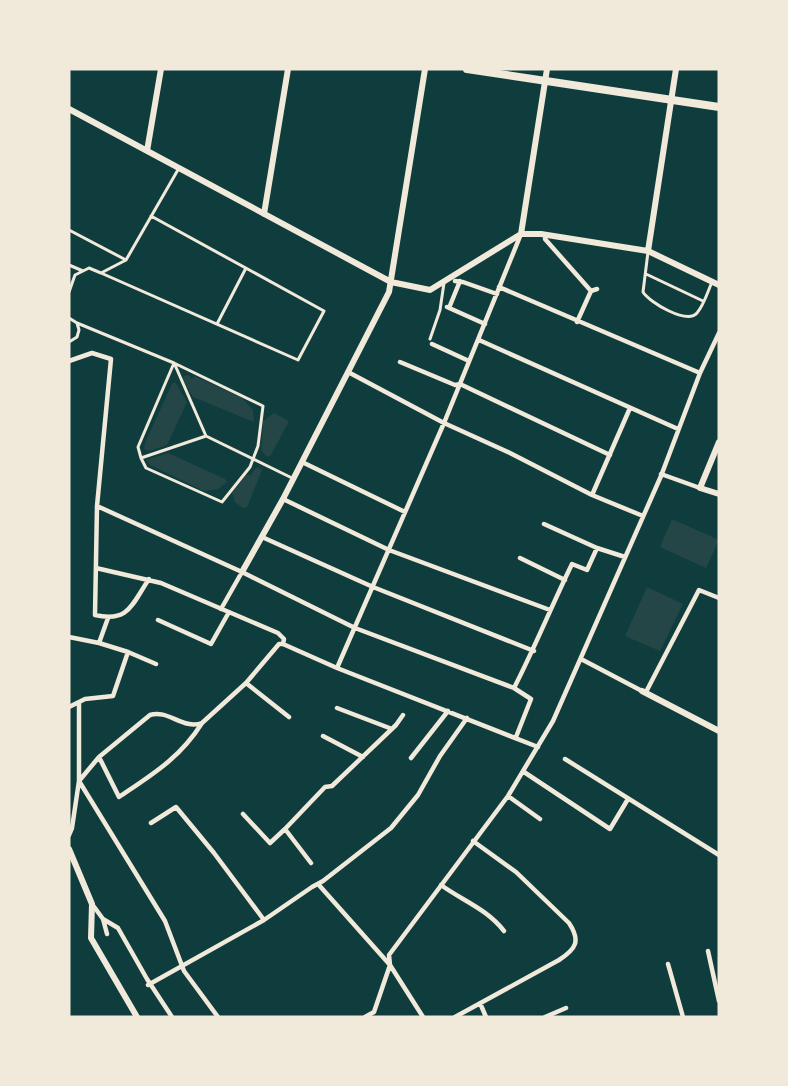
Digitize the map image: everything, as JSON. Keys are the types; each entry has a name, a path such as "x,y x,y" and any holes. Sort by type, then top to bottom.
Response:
{"street":[{"path":"147,151 161,69"},
{"path":"264,214 288,69"},
{"path":"221,609 294,479 389,292 425,69"},
{"path":"467,69 719,106"},
{"path":"337,668 444,423 521,234 547,69"},
{"path":"648,251 676,69"},
{"path":"69,109 391,282 430,290 521,234 546,235 648,251 716,284"},
{"path":"546,235 545,239 591,291"},
{"path":"485,324 448,307 457,281 497,294"},
{"path":"499,287 700,373"},
{"path":"577,322 591,291 597,289"},
{"path":"365,1017 374,1012 390,965 389,955 508,796 542,746 626,557 700,373 719,333"},
{"path":"479,340 678,429"},
{"path":"431,342 470,361"},
{"path":"705,344 711,348"},
{"path":"69,362 92,353 111,359 97,506 95,615 108,618 126,613 149,579"},
{"path":"400,362 455,385 460,384 610,455"},
{"path":"348,372 444,423 510,453 592,495 643,516"},
{"path":"592,495 630,408"},
{"path":"700,488 719,442"},
{"path":"303,462 405,512"},
{"path":"661,474 719,494"},
{"path":"283,499 389,550 550,610"},
{"path":"97,506 242,572 355,628 514,688 531,699 516,737"},
{"path":"544,524 597,548 626,557"},
{"path":"262,537 373,587 534,651"},
{"path":"514,688 534,651 572,564 587,570 597,548"},
{"path":"520,558 565,580"},
{"path":"96,568 149,579 278,633 284,639 283,644"},
{"path":"644,691 699,590 719,598"},
{"path":"158,620 211,644 229,612"},
{"path":"99,643 108,618"},
{"path":"69,637 99,643 156,664"},
{"path":"99,757 119,797 170,762 202,723 246,683 279,644 542,746"},
{"path":"69,707 85,699 113,696 128,652"},
{"path":"581,659 719,730"},
{"path":"246,683 289,717"},
{"path":"69,835 79,781 79,703"},
{"path":"337,708 392,729"},
{"path":"411,758 448,711"},
{"path":"79,781 99,757 150,715 161,714 194,725 202,723"},
{"path":"243,814 270,843 325,787 332,786 363,757 403,715"},
{"path":"149,984 264,920 391,828 418,795 440,756 467,718"},
{"path":"322,736 363,757"},
{"path":"565,759 719,855"},
{"path":"524,772 610,829 628,800"},
{"path":"79,781 159,910 173,938 182,966 218,1017"},
{"path":"508,796 540,819"},
{"path":"151,823 176,807 264,920"},
{"path":"285,829 311,863"},
{"path":"455,1017 571,952 575,943 576,933 569,923 516,872 473,841"},
{"path":"69,849 72,866 92,904 103,919 107,934"},
{"path":"320,881 390,965 423,1017"},
{"path":"441,885 494,918 504,932"},
{"path":"92,904 91,938 137,1017"},
{"path":"103,919 118,928 149,984 172,1017"},
{"path":"708,951 719,1001"},
{"path":"668,964 683,1017"},
{"path":"480,1003 486,1017"},
{"path":"545,1017 566,1008"}],"lane":[{"path":"100,273 126,260 179,168"},
{"path":"69,292 75,275 89,268 298,360 324,310 152,216"},
{"path":"69,230 126,260"},
{"path":"648,251 643,292 652,302 685,317 692,317 716,284"},
{"path":"69,265 82,271"},
{"path":"217,324 246,268"},
{"path":"646,274 703,302"},
{"path":"431,342 440,310 444,283"},
{"path":"69,318 77,324 174,363 263,406 258,446 250,467 222,502 146,468 141,458 138,447 174,363"},
{"path":"69,342 76,337 79,330 77,324"},
{"path":"174,363 206,436 294,479"},
{"path":"141,458 206,436"}],"shaded area":[{"path":"189,375 192,379 194,376 242,398 253,410 254,422 193,397 183,380 184,376"},
{"path":"175,382 187,402 167,445 149,451 144,449 172,384"},
{"path":"274,413 289,421 271,455 267,457 261,450 263,421"},
{"path":"168,453 225,479 227,482 218,489 204,491 150,465 146,460"},
{"path":"258,467 262,470 247,507 243,508 235,502 232,493 246,475 251,475"},
{"path":"672,519 719,540 706,568 660,547"},
{"path":"647,587 683,604 660,651 625,636"}]}
